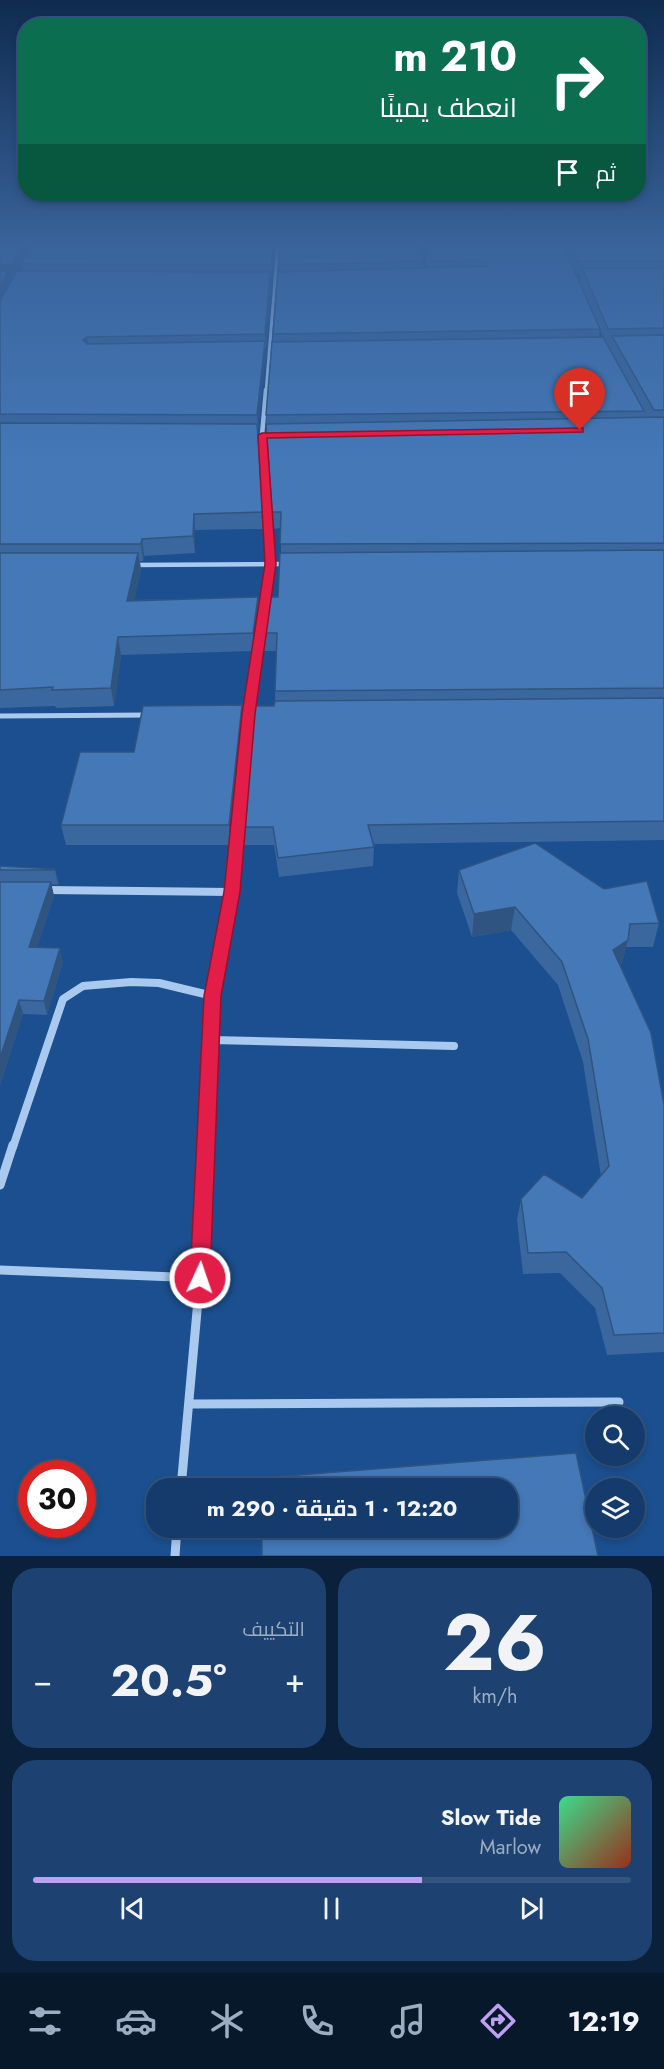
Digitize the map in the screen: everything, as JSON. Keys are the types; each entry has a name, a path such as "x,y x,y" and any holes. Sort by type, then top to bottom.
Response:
{"street":[{"path":"182,1478 200,1278 213,996 232,892 249,714 271,564 262,435 271,316"},
{"path":"258,351 281,351"},
{"path":"250,435 274,435"},
{"path":"129,565 294,564"},
{"path":"237,714 260,714"},
{"path":"0,716 154,715"},
{"path":"35,890 232,892"},
{"path":"0,1185 63,999 83,986 131,982 159,983 213,996"},
{"path":"211,1040 454,1046"},
{"path":"0,1270 200,1278"},
{"path":"189,1404 619,1402"},
{"path":"175,1556 176,1538"}],"building":[{"path":"0,316 266,316 265,334 87,337 83,340 87,344 265,341 257,415 0,414"},
{"path":"274,316 594,316 600,329 273,334"},
{"path":"602,316 664,316 664,328 608,329"},
{"path":"664,335 664,410 654,410 612,336"},
{"path":"603,337 644,411 266,415 272,342"},
{"path":"664,417 664,543 280,544 281,512 272,512 266,424"},
{"path":"0,423 257,424 263,512 194,514 193,536 142,539 141,544 0,544"},
{"path":"664,550 664,688 275,691 277,633 263,633 268,597 278,597 280,553"},
{"path":"0,553 138,553 127,601 258,597 253,633 118,637 111,688 52,690 53,687 0,690"},
{"path":"664,698 664,821 368,825 374,847 278,858 273,827 241,827 252,706 274,706 275,701"},
{"path":"242,705 229,825 61,825 80,752 134,752 143,706"},
{"path":"535,843 604,889 647,881 659,923 630,924 628,940 613,950 651,1033 664,1105 664,1333 614,1335 602,1288 566,1252 528,1253 521,1199 544,1174 582,1198 609,1166 588,1039 562,962 515,907 474,914 459,870"},
{"path":"0,866 55,869 55,870 0,870"},
{"path":"0,882 51,882 29,947 60,948 44,1001 19,1000 0,1058"},
{"path":"576,1453 585,1495 585,1538 594,1538 598,1556 262,1556 262,1538 518,1538 518,1478 261,1478"}],"route":[{"path":"200,1278 213,996 232,892 249,714 271,564 262,435 580,430"}]}
